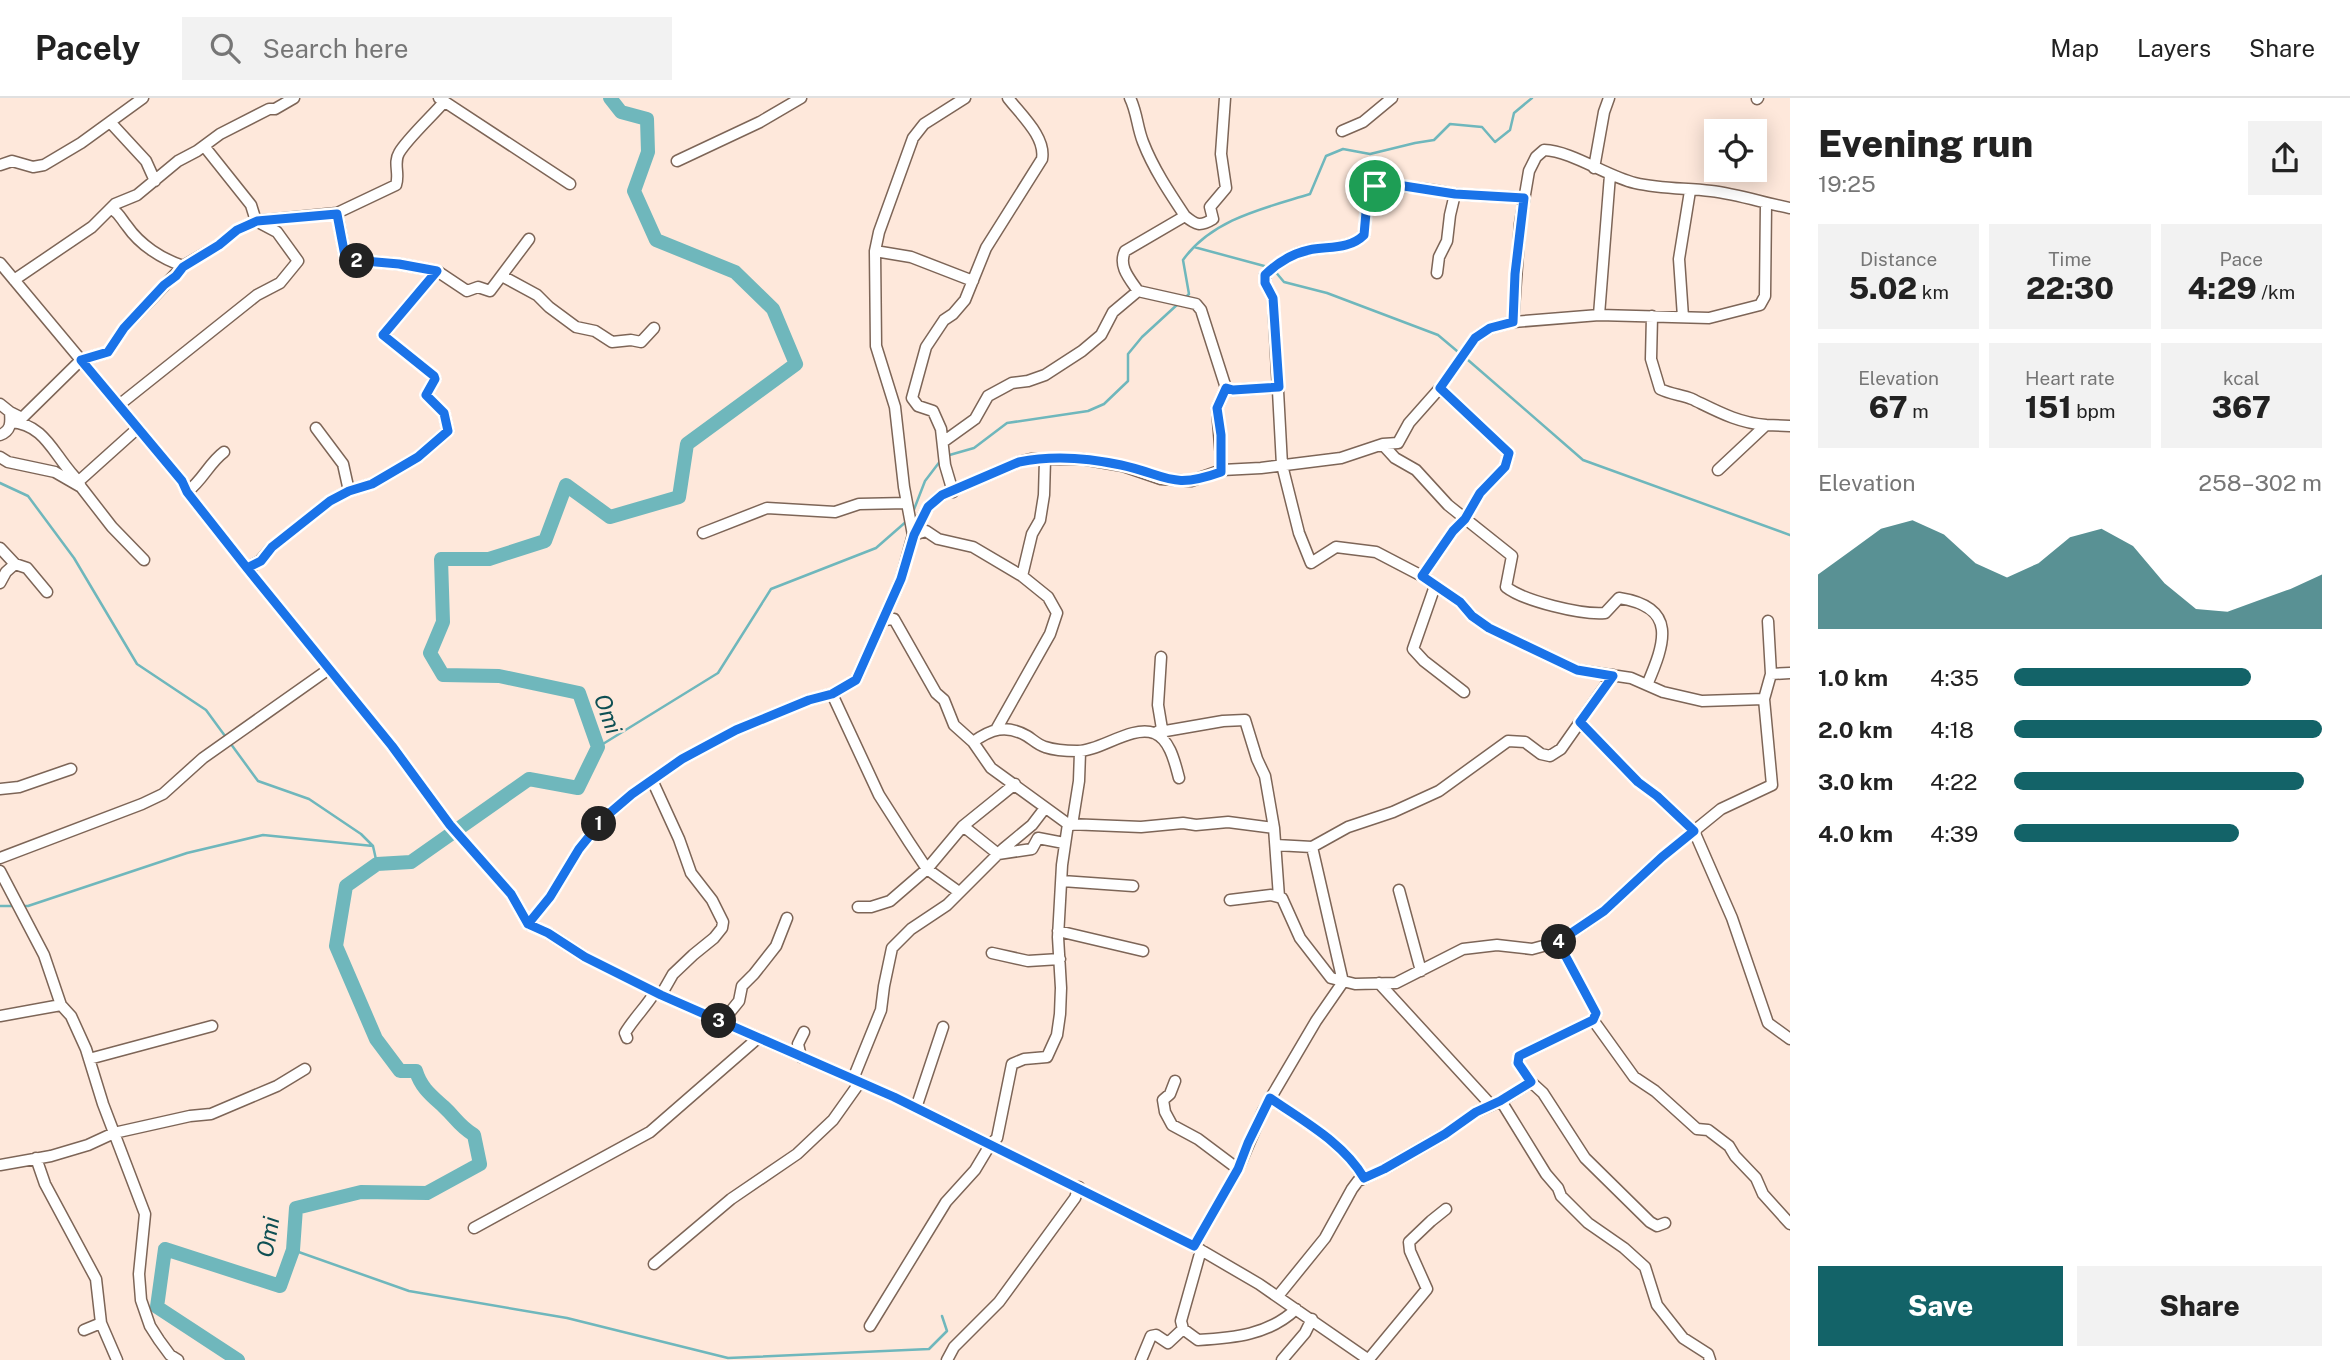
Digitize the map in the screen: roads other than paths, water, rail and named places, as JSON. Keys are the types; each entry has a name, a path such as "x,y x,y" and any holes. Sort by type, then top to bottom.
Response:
{"street":[{"path":"0,165 12,161 33,167 44,165 143,98"},
{"path":"14,280 92,227 115,204 137,195 178,161 220,134 294,98"},
{"path":"677,161 760,122 801,98"},
{"path":"914,535 907,503 895,407 877,346 875,251 879,232 913,138 924,124 965,98"},
{"path":"953,492 945,464 941,429 933,411 918,406 912,398 926,347 944,320 965,300 986,248 1018,194 1036,171 1044,150 1008,98"},
{"path":"1130,98 1136,111 1142,140 1159,176 1185,216 1195,224 1202,225 1213,219 1210,207 1226,188 1221,154 1225,98"},
{"path":"1342,131 1363,122 1392,98"},
{"path":"1594,168 1609,98"},
{"path":"10,417 22,418 81,360 108,352 124,328 183,267 219,245 237,230 257,221 337,214 396,185 398,153 441,100 570,184"},
{"path":"110,121 146,161 155,181"},
{"path":"119,405 257,295 280,283 298,261 276,232 257,221 246,198 204,146"},
{"path":"1513,322 1515,274 1524,198 1529,171 1536,157 1544,150 1558,151 1609,175 1643,185 1721,193 1790,208"},
{"path":"1599,315 1609,175"},
{"path":"1524,198 1455,194 1404,186 1375,186 1368,190 1364,235 1358,241 1348,245 1309,250 1282,259 1265,275 1265,283 1273,298 1282,465 1311,563 1336,547 1376,552 1422,576 1460,602 1472,616 1489,628 1577,670 1631,678 1702,701 1764,699"},
{"path":"1683,317 1679,259 1690,191"},
{"path":"1437,273 1439,257 1447,241 1455,194"},
{"path":"528,924 550,897 579,849 604,818 632,794 682,759 736,730 809,700 832,694 856,680 901,579 914,535 928,507 942,495 1019,462 1045,459 1082,459 1123,466 1174,481 1191,481 1222,470 1341,458 1377,446 1398,443 1409,423 1440,388 1475,338 1490,328 1513,322 1599,315 1709,318 1760,306 1765,296 1766,204"},
{"path":"112,209 121,215 127,226 150,248 168,261 183,267"},
{"path":"337,214 345,256 353,260 437,271 467,291 478,287 490,291 529,239"},
{"path":"1185,216 1125,251 1121,259 1123,268 1138,291 1196,304 1201,310 1226,388 1217,408 1222,470"},
{"path":"875,251 911,257 973,281"},
{"path":"0,263 182,481 187,492 392,746 450,825 511,894 528,924 658,994 916,1108 1221,1260 1369,1360 1427,1289 1410,1251 1409,1242 1446,1209"},
{"path":"247,568 261,561 272,547 330,501 349,491 372,484 418,457 448,431 444,413 426,395 434,376 383,335 437,271"},
{"path":"502,276 537,295 576,327 595,331 611,342 641,342 654,328"},
{"path":"943,442 975,419 988,396 1012,383 1045,375 1082,351 1101,335 1113,312 1138,291"},
{"path":"1652,316 1651,359 1660,389 1673,396 1689,398 1723,415 1766,425 1790,426"},
{"path":"1226,388 1233,390 1279,387"},
{"path":"1422,576 1453,531 1465,519 1480,493 1505,467 1509,453 1440,388"},
{"path":"0,404 10,417 26,423 47,440 86,496 95,502 112,527 144,560"},
{"path":"0,435 6,433 10,417"},
{"path":"1718,470 1766,425"},
{"path":"80,484 138,428"},
{"path":"316,428 343,464 349,491"},
{"path":"1377,446 1384,446 1395,458 1416,470 1448,505 1512,556 1506,587 1515,593 1569,611 1605,613 1619,598 1641,603 1657,613 1662,632 1654,669 1647,685"},
{"path":"187,492 200,482 214,459 224,452"},
{"path":"0,457 8,462 55,472 80,484"},
{"path":"1021,576 1032,534 1040,520 1045,459"},
{"path":"703,533 767,508 835,512 859,504 907,503"},
{"path":"914,535 926,531 938,539 973,547 1021,576 1048,597 1057,613 1056,620 997,728"},
{"path":"0,548 15,564 27,568 47,592"},
{"path":"0,583 6,572 15,564"},
{"path":"1435,586 1413,649 1424,662 1464,692"},
{"path":"884,620 894,620 936,693 944,700 954,725 973,742 991,768 1070,825 1141,827 1228,822 1274,828"},
{"path":"1230,900 1271,895 1285,901 1300,938 1311,955 1331,978 1354,984 1396,983 1463,949 1497,945 1532,949 1558,942 1604,911 1662,857 1721,809 1772,785 1764,699 1771,674 1768,621"},
{"path":"1154,733 1162,729 1158,705 1161,657"},
{"path":"0,858 163,794 203,758 329,669"},
{"path":"1771,674 1790,673"},
{"path":"1276,845 1312,847 1348,827 1393,812 1439,790 1508,741 1525,742 1541,754 1550,755 1561,749 1613,676"},
{"path":"832,694 879,795 927,869 959,892"},
{"path":"973,742 997,728 1023,734 1044,747 1080,751 1111,742 1116,737 1245,719 1256,760 1265,776 1276,845 1279,897"},
{"path":"1580,722 1638,782 1694,831 1732,918 1768,1023 1790,1039"},
{"path":"1154,733 1162,738 1174,756 1179,778"},
{"path":"870,1326 946,1202 975,1170 997,1138 1012,1064 1024,1059 1047,1057 1057,1035 1062,988 1058,931 1062,881 1065,844 1079,781 1080,751"},
{"path":"0,789 19,787 71,769"},
{"path":"627,1038 625,1033 630,1024 673,974 714,938 723,922 712,900 691,873 652,780"},
{"path":"858,907 871,907 890,901 927,869 963,826 1015,784"},
{"path":"654,1264 732,1199 797,1154 833,1120 857,1081 881,1010 892,948 911,929 947,905 998,854 1032,825 1045,808"},
{"path":"963,826 998,854 1031,849 1038,838 1065,844"},
{"path":"1296,1309 1286,1318 1252,1335 1198,1340 1183,1329 1181,1321 1195,1276 1197,1248 1238,1169 1270,1098 1343,982 1312,847"},
{"path":"0,871 44,956 61,1005 71,1016 89,1059 145,1214 139,1274 141,1300 150,1326 170,1355 178,1360"},
{"path":"1062,881 1133,886"},
{"path":"1399,890 1421,971"},
{"path":"722,1022 739,1001 742,986 776,946 787,918"},
{"path":"1058,931 1143,951"},
{"path":"1558,942 1596,1013 1593,1020 1519,1056 1518,1063 1542,1093 1585,1158 1650,1222 1657,1226 1665,1223"},
{"path":"992,953 1028,961 1060,959"},
{"path":"1379,983 1495,1103 1561,1196 1588,1223 1624,1248 1645,1267 1657,1305 1683,1338 1708,1354 1710,1360"},
{"path":"0,1016 61,1005"},
{"path":"1593,1020 1634,1077 1655,1091 1697,1129 1708,1130 1729,1146 1756,1178 1763,1194 1790,1224"},
{"path":"89,1059 212,1027"},
{"path":"916,1108 943,1027"},
{"path":"801,1057 799,1040 804,1032"},
{"path":"474,1228 650,1132 758,1038"},
{"path":"0,1165 88,1144 114,1133 211,1114 277,1086 304,1069"},
{"path":"1175,1081 1170,1094 1163,1100 1165,1112 1172,1125 1198,1139 1238,1169"},
{"path":"1278,1296 1325,1238 1352,1189 1364,1178 1445,1134 1531,1082"},
{"path":"1270,1098 1352,1159 1364,1178"},
{"path":"36,1158 45,1184 96,1279 102,1323 117,1360"},
{"path":"947,1360 954,1347 999,1302 1075,1198 1079,1187"},
{"path":"1282,1360 1306,1333 1311,1319"},
{"path":"85,1330 102,1323"},
{"path":"1140,1360 1151,1336 1156,1335 1168,1343 1183,1329"}],"waterway":[{"name":"Omi","path":"238,1360 157,1307 165,1249 280,1286 293,1250 296,1208 361,1192 427,1193 480,1164 474,1135 427,1091 416,1071 400,1071 376,1039 336,946 346,886 377,864 411,862 529,779 578,788 598,747 579,693 499,676 443,675 430,653 443,622 441,559 489,559 545,541 566,485 610,517 679,497 687,444 796,364 773,309 735,272 656,240 634,191 648,152 647,119 621,112 610,98"},
{"path":"1184,299 1189,294 1183,260 1195,246 1209,234 1240,217 1310,194 1326,156 1343,149 1370,154 1434,140 1450,124 1482,127 1495,142 1510,130 1514,113 1532,98"},
{"path":"1194,247 1268,267"},
{"path":"1274,270 1284,282 1327,293 1438,335 1457,351"},
{"path":"946,456 974,448 1007,423 1088,411 1104,404 1128,381 1128,354 1142,337 1179,303"},
{"path":"1468,360 1583,460 1790,535"},
{"path":"913,512 925,481 941,460"},
{"path":"0,483 28,496 74,558 137,664 206,710 258,781 309,799 361,834 373,846 377,864"},
{"path":"598,747 718,673 771,589 876,548 908,520"},
{"path":"21,906 28,906 187,853 263,835 373,846"},
{"path":"0,906 14,906"},
{"path":"293,1250 409,1291 567,1318 728,1358 929,1349 947,1331 942,1316"}]}
